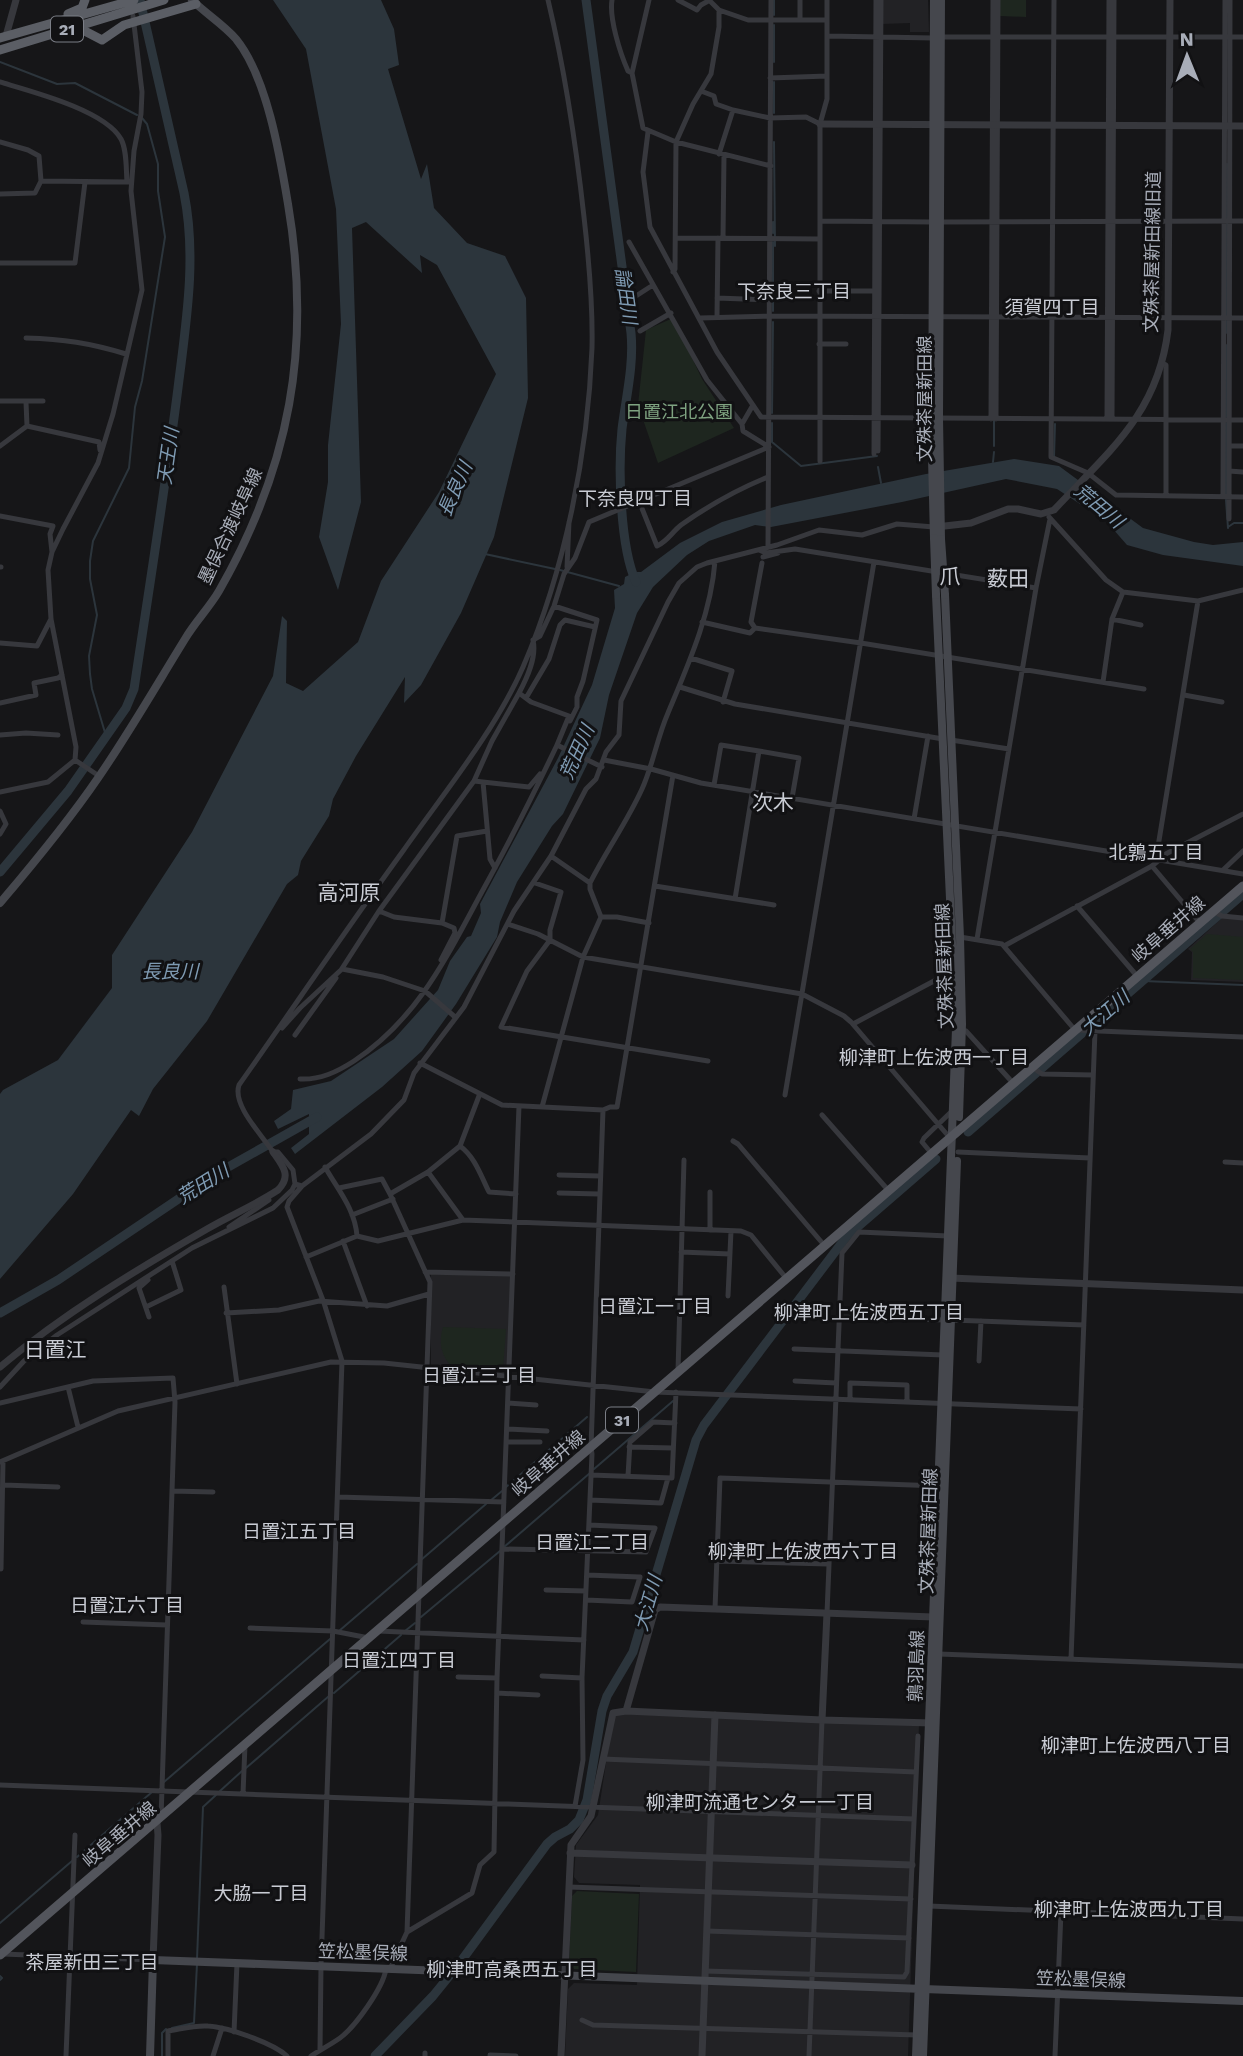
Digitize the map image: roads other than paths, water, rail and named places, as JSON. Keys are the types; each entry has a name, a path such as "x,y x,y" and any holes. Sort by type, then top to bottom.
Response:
{"highway":[{"path":"48,24 79,9 87,0 98,5 118,1 150,18 195,2"},
{"name":"21","path":"0,50 164,0"},
{"name":"21","path":"3,37 48,24 134,10"},
{"path":"73,27 83,28 102,40 119,27 134,10"},
{"path":"94,37 94,25 113,15"}],"main road":[{"name":"文殊茶屋新田線","path":"933,0 937,38"},
{"name":"文殊茶屋新田線","path":"941,0 937,38 935,457 951,825 956,1029 953,1109 958,1152 950,1278"},
{"name":"墨俣合渡岐阜線","path":"0,903 58,832 159,683 185,638 231,570 272,474 288,421 299,334 296,257 275,135 264,96 243,48 195,2"},
{"name":"文殊茶屋新田線","path":"951,825 960,937 962,1030 954,1135"},
{"name":"岐阜垂井線","path":"0,1954 159,1821 824,1245 852,1231 888,1190 1078,1030 1137,976 1200,923 1216,914 1243,886"},
{"name":"鶉羽島線","path":"922,1989 933,1724 933,1617 945,1402 943,1355 948,1320 948,1236 954,1135"},
{"name":"文殊茶屋新田線","path":"923,2056 922,1989 929,1906 933,1724 939,1654 948,1320"},
{"name":"笠松墨俣線","path":"153,1960 1243,2001"},
{"path":"150,2056 153,1960"},
{"path":"916,2056 922,1989"}],"street":[{"path":"3,37 16,0"},
{"path":"0,1367 58,1323 129,1277 284,1184 285,1169 243,1109 237,1092 476,747 522,669 560,556 568,519 587,410 592,314 579,176 548,0"},
{"path":"612,0 610,11 622,58 628,71 632,73"},
{"path":"649,0 632,73 643,128 676,142 771,166"},
{"path":"678,0 697,10 710,1 719,10 748,20 827,20"},
{"path":"768,545 771,0"},
{"path":"800,0 800,20"},
{"path":"820,461 820,124 825,111 827,76 827,0"},
{"path":"876,0 876,453"},
{"path":"878,36 881,0"},
{"path":"993,419 996,0"},
{"path":"1054,0 1051,457 1087,475 1116,495 1243,497"},
{"path":"1109,0 1110,419"},
{"path":"1111,37 1114,0"},
{"name":"文殊茶屋新田線旧道","path":"1049,516 1137,419 1149,399 1162,363 1168,318 1170,0"},
{"path":"1228,0 1226,497 1229,519"},
{"path":"129,181 141,114 142,92 134,10"},
{"path":"673,272 676,238 676,142 714,62 719,10"},
{"path":"828,36 1243,37"},
{"path":"770,78 827,76"},
{"path":"0,82 65,102 105,123 122,141 143,282 113,414 100,457 52,552 48,570 51,619 77,760"},
{"path":"701,91 714,96 716,104 733,110 770,118 806,117 820,124 1243,126"},
{"path":"717,316 722,154 733,110"},
{"path":"648,132 643,172 650,227 717,352 761,417 1243,420"},
{"path":"122,141 137,140"},
{"path":"0,142 40,156 41,181 35,193 0,194"},
{"path":"41,181 129,181"},
{"path":"0,263 75,263 85,183"},
{"path":"820,221 1243,221"},
{"path":"877,221 877,317"},
{"path":"676,238 819,239"},
{"path":"629,242 708,380 741,424 743,431 769,447"},
{"path":"636,296 653,285"},
{"path":"819,291 875,292"},
{"path":"717,298 770,300"},
{"path":"640,331 671,313"},
{"path":"701,318 1243,318"},
{"path":"26,338 64,339 104,346 126,354"},
{"path":"819,344 846,344"},
{"path":"1162,363 1166,365 1166,496"},
{"path":"0,401 43,401"},
{"path":"26,402 27,426"},
{"path":"741,424 753,405"},
{"path":"1226,497 1229,471 1227,420"},
{"path":"0,446 27,426 99,442 100,457"},
{"path":"1229,446 1243,446"},
{"path":"567,567 575,558 589,522 769,447"},
{"path":"1229,471 1243,471"},
{"path":"636,502 657,546 713,504 768,479"},
{"path":"0,1387 24,1360 57,1335 192,1248 273,1208 292,1189 371,1134 404,1100 414,1073 464,1006 508,924 551,856 578,802 596,779 606,752 619,734 621,701 668,602 679,583 698,567 819,530 862,535 897,524 937,527 971,523 1008,509 1049,516 1106,580 1123,592 1198,601 1243,590"},
{"path":"0,516 53,526 50,534 52,552"},
{"path":"977,939 1049,516"},
{"path":"533,640 540,636 554,606 567,567 570,525 568,519"},
{"path":"759,550 766,553 795,549 1036,588"},
{"path":"795,549 762,560 751,622 755,628 1144,689"},
{"path":"542,1107 583,957 601,918 590,883 628,817 651,769 663,726 691,658 709,601 715,561"},
{"path":"785,1095 874,562"},
{"path":"1103,682 1112,619 1123,592"},
{"path":"1158,859 1198,601"},
{"path":"554,606 597,620 577,697 577,707 562,735"},
{"path":"0,643 37,646 51,619"},
{"path":"1112,619 1141,625"},
{"path":"526,698 549,659 560,625 565,620 595,627"},
{"path":"702,622 750,633 755,628"},
{"path":"295,1035 342,970 379,911 474,781 492,741 526,681 535,648 533,640"},
{"path":"691,658 732,671 723,702"},
{"path":"0,703 36,695 34,683 62,675"},
{"path":"680,687 723,702 1009,749"},
{"path":"300,1079 310,1080 332,1073 376,1046 426,992 439,971 559,745 569,716 548,709 519,693"},
{"path":"1184,695 1222,702"},
{"path":"0,735 58,735"},
{"path":"914,819 928,736"},
{"path":"714,785 721,744 799,758 792,798"},
{"path":"559,745 601,764 651,769 752,792 1243,874"},
{"path":"735,899 759,751"},
{"path":"77,760 96,773"},
{"path":"0,792 48,782 77,760"},
{"path":"474,781 529,787 540,773 544,772"},
{"path":"420,1063 465,1084 479,1096 502,1105 603,1110 617,1107 673,775"},
{"path":"483,782 489,859 495,868"},
{"path":"0,811 6,824 0,834"},
{"path":"1001,944 1152,866 1158,859 1243,814"},
{"path":"442,923 457,836 487,831"},
{"path":"1223,870 1243,851"},
{"path":"551,856 590,883"},
{"path":"1152,866 1200,923"},
{"path":"534,883 561,892 551,925 550,940 527,971 501,1027 708,1061"},
{"path":"655,886 774,905"},
{"path":"1077,906 1137,976"},
{"path":"379,911 394,917 442,923 454,928 455,933 440,960 439,971"},
{"path":"1216,914 1243,918"},
{"path":"601,918 617,917 649,923"},
{"path":"508,924 550,940 583,957 802,994 851,1022 938,1124 954,1135"},
{"path":"960,937 1001,944 1078,1030 1243,1037"},
{"path":"275,1034 342,970"},
{"path":"342,970 383,977 426,992 454,1016"},
{"path":"851,1022 949,972 954,972"},
{"path":"962,1030 967,1031 1013,1083"},
{"path":"1071,1659 1093,1075 1092,1031"},
{"path":"1033,1068 1042,1074 1093,1075"},
{"path":"352,1214 392,1197 460,1146 479,1096"},
{"path":"407,1932 472,1893 480,1865 493,1848 519,1107"},
{"path":"932,1154 922,1142 926,1134 953,1109"},
{"path":"576,1806 583,1760 582,1678 603,1110"},
{"path":"822,1115 888,1190"},
{"path":"735,1142 824,1245"},
{"path":"460,1146 474,1161 489,1192 516,1194"},
{"path":"273,1152 278,1152 293,1170 299,1185"},
{"path":"958,1152 1090,1158"},
{"path":"678,1371 684,1160"},
{"path":"1225,1162 1243,1163"},
{"path":"326,1167 352,1214 357,1236"},
{"path":"428,1172 463,1220"},
{"path":"559,1175 600,1176"},
{"path":"311,2056 341,2038 353,2026 380,1988 407,1932 430,1282 382,1179 339,1188"},
{"path":"299,1185 287,1207 324,1303 342,1361 320,2050"},
{"path":"710,1192 710,1230"},
{"path":"559,1193 599,1194"},
{"path":"221,1234 259,1208 269,1199 268,1196"},
{"path":"306,1257 357,1236 373,1241 463,1220 741,1231 751,1235 786,1278"},
{"path":"728,1296 731,1231"},
{"path":"809,2056 842,1253 852,1231 948,1236"},
{"path":"343,1241 367,1306"},
{"path":"681,1252 730,1254"},
{"path":"146,1307 181,1290 172,1261"},
{"path":"425,1272 513,1275"},
{"path":"149,1317 139,1288 151,1275"},
{"path":"950,1278 1243,1290"},
{"path":"223,1287 237,1384"},
{"path":"226,1313 279,1310 319,1301 387,1306 429,1294"},
{"path":"838,1317 1084,1325"},
{"path":"979,1361 981,1321"},
{"path":"794,1349 943,1355"},
{"path":"1,1569 4,1485 2,1462 118,1411 342,1361 655,1392 1081,1409"},
{"path":"0,1403 93,1381 173,1378 175,1398 162,1791 153,1960 0,1954"},
{"path":"795,1381 836,1383"},
{"path":"849,1399 850,1384 907,1385 907,1401"},
{"path":"68,1387 78,1427"},
{"path":"591,1475 672,1478 676,1392"},
{"path":"508,1403 536,1405"},
{"path":"628,1476 630,1442 653,1422 675,1423"},
{"path":"508,1429 547,1431"},
{"path":"507,1441 540,1442"},
{"path":"629,1447 673,1448"},
{"path":"590,1500 661,1503 668,1478"},
{"path":"715,1609 720,1478 939,1486"},
{"path":"4,1485 58,1487"},
{"path":"172,1491 213,1492"},
{"path":"338,1497 504,1502"},
{"path":"503,1549 646,1552 654,1528 589,1525"},
{"path":"716,1560 828,1564"},
{"path":"586,1600 632,1602 640,1577 587,1575"},
{"path":"545,1590 586,1591"},
{"path":"626,1711 655,1610 660,1606 933,1617"},
{"path":"83,1622 167,1625"},
{"path":"250,1628 333,1632 369,1638"},
{"path":"377,1631 584,1640"},
{"path":"939,1654 1243,1666"},
{"path":"542,1676 582,1678"},
{"path":"458,1677 497,1678"},
{"path":"497,1693 538,1695"},
{"path":"562,2056 570,1853 573,1840 586,1827 611,1717 617,1711 933,1724"},
{"path":"702,2056 715,1715"},
{"path":"705,1970 904,1977 907,1972 909,1938 918,1735"},
{"path":"243,1794 245,1745"},
{"path":"603,1759 916,1772"},
{"path":"0,1785 914,1819"},
{"path":"66,2056 75,1835"},
{"path":"570,1853 912,1865"},
{"path":"569,1887 911,1899"},
{"path":"929,1906 1243,1919"},
{"path":"1055,2056 1061,1912"},
{"path":"707,1931 909,1938"},
{"path":"234,2032 237,1963"},
{"path":"582,2020 593,2025 917,2035"},
{"path":"168,2056 168,2031 202,2026 234,2032 275,2048 287,2056"},
{"path":"213,2056 222,2028"},
{"path":"490,2055 516,2056"}],"water":[{"name":"長良川","path":"273,0 381,0 394,29 399,65 388,69 421,179 427,164 434,208 467,243 505,256 526,298 528,398 494,537 461,613 421,685 404,703 405,677 356,756 333,799 329,816 301,861 298,875 287,884 207,1021 153,1089 139,1116 131,1110 73,1194 0,1279 0,1094 58,1060 112,988 112,955 192,832 273,676 282,616 287,621 286,683 303,691 358,642 381,581 439,492 496,374 437,265 420,255 422,273 366,222 352,228 361,502 338,590 319,537 328,482 328,445 341,324 336,209 306,49"},
{"path":"1014,459 1059,466 1143,528 1213,545 1243,542 1243,566 1163,555 1127,545 1106,521 1057,489 1006,479 771,527 755,525 709,541 687,555 653,587 637,613 609,695 600,738 563,814 552,826 517,882 500,922 497,937 456,1004 422,1051 382,1087 295,1154 291,1148 309,1134 309,1114 278,1129 274,1121 291,1109 293,1090 331,1081 394,1039 438,990 450,961 467,937 471,936 481,913 480,904 558,758 592,685 615,608 614,590 624,584 625,577 641,572 680,543 722,522 781,505 926,474"}],"waterway":[{"name":"天王川","path":"0,872 68,791 126,708 134,689 178,388 190,266 184,193 140,0"},
{"name":"論田川","path":"586,0 631,333 631,369 622,429 620,485 626,549 636,582"},
{"path":"774,0 774,15"},
{"path":"774,25 774,62"},
{"path":"0,62 57,84 75,83 137,115"},
{"path":"774,82 774,113"},
{"path":"106,736 90,674 89,656 97,615 90,579 90,561 93,541 129,468 135,407 142,381 165,237 158,191 158,164 147,124 142,118"},
{"path":"774,142 775,246"},
{"path":"1227,164 1227,218"},
{"path":"773,222 773,233"},
{"path":"1227,224 1227,316"},
{"path":"773,242 773,311"},
{"path":"1226,321 1226,333"},
{"path":"772,413 773,322"},
{"path":"1226,345 1226,417"},
{"path":"994,421 994,446"},
{"path":"772,423 772,442 801,466 877,456"},
{"path":"1226,423 1226,494"},
{"path":"1054,457 1055,424"},
{"path":"993,462 994,452"},
{"path":"878,467 881,483"},
{"path":"1226,500 1228,528"},
{"path":"1228,527 1234,523 1243,523"},
{"path":"485,554 555,569"},
{"path":"560,570 619,586"},
{"name":"大江川","path":"968,1132 1243,894"},
{"path":"1143,981 1243,985"},
{"name":"荒田川","path":"0,1313 58,1280 214,1175 317,1117"},
{"name":"大江川","path":"375,2056 433,1996 459,1964 547,1844 579,1820 587,1800 602,1711 607,1696 633,1652 696,1440 704,1425 847,1236 936,1159"},
{"path":"594,1469 673,1401"},
{"path":"506,1487 587,1417"},
{"path":"504,1547 590,1473"},
{"path":"490,1501 502,1491"},
{"path":"421,1560 486,1504"},
{"path":"421,1617 500,1551"},
{"path":"339,1631 417,1564"},
{"path":"405,1631 415,1623"},
{"path":"334,1693 401,1635"},
{"path":"164,1782 330,1639"},
{"path":"246,1768 329,1696"},
{"path":"220,1791 242,1771"},
{"path":"77,1857 152,1792"},
{"path":"197,1959 203,1807 216,1795"},
{"path":"0,1923 72,1861"},
{"path":"172,2028 194,2023 197,1964"},
{"path":"0,1976 0,1980"},
{"path":"162,2056 162,2033 166,2029"}],"district":[{"name":"下奈良三丁目","path":"794,291"},
{"name":"須賀四丁目","path":"1052,307"},
{"name":"下奈良四丁目","path":"635,498"},
{"name":"爪","path":"950,575"},
{"name":"薮田","path":"1008,578"},
{"name":"次木","path":"773,802"},
{"name":"北鶉五丁目","path":"1156,852"},
{"name":"高河原","path":"349,892"},
{"name":"柳津町上佐波西一丁目","path":"934,1057"},
{"name":"日置江一丁目","path":"655,1306"},
{"name":"柳津町上佐波西五丁目","path":"869,1312"},
{"name":"日置江","path":"55,1349"},
{"name":"日置江三丁目","path":"479,1375"},
{"name":"日置江五丁目","path":"299,1531"},
{"name":"日置江二丁目","path":"592,1542"},
{"name":"柳津町上佐波西六丁目","path":"803,1551"},
{"name":"日置江六丁目","path":"127,1605"},
{"name":"日置江四丁目","path":"399,1660"},
{"name":"柳津町上佐波西八丁目","path":"1136,1745"},
{"name":"柳津町流通センター一丁目","path":"760,1802"},
{"name":"大脇一丁目","path":"261,1893"},
{"name":"柳津町上佐波西九丁目","path":"1129,1909"},
{"name":"茶屋新田三丁目","path":"92,1962"},
{"name":"柳津町高桑西五丁目","path":"512,1969"}],"park label":[{"name":"日置江北公園","path":"679,411"}]}
